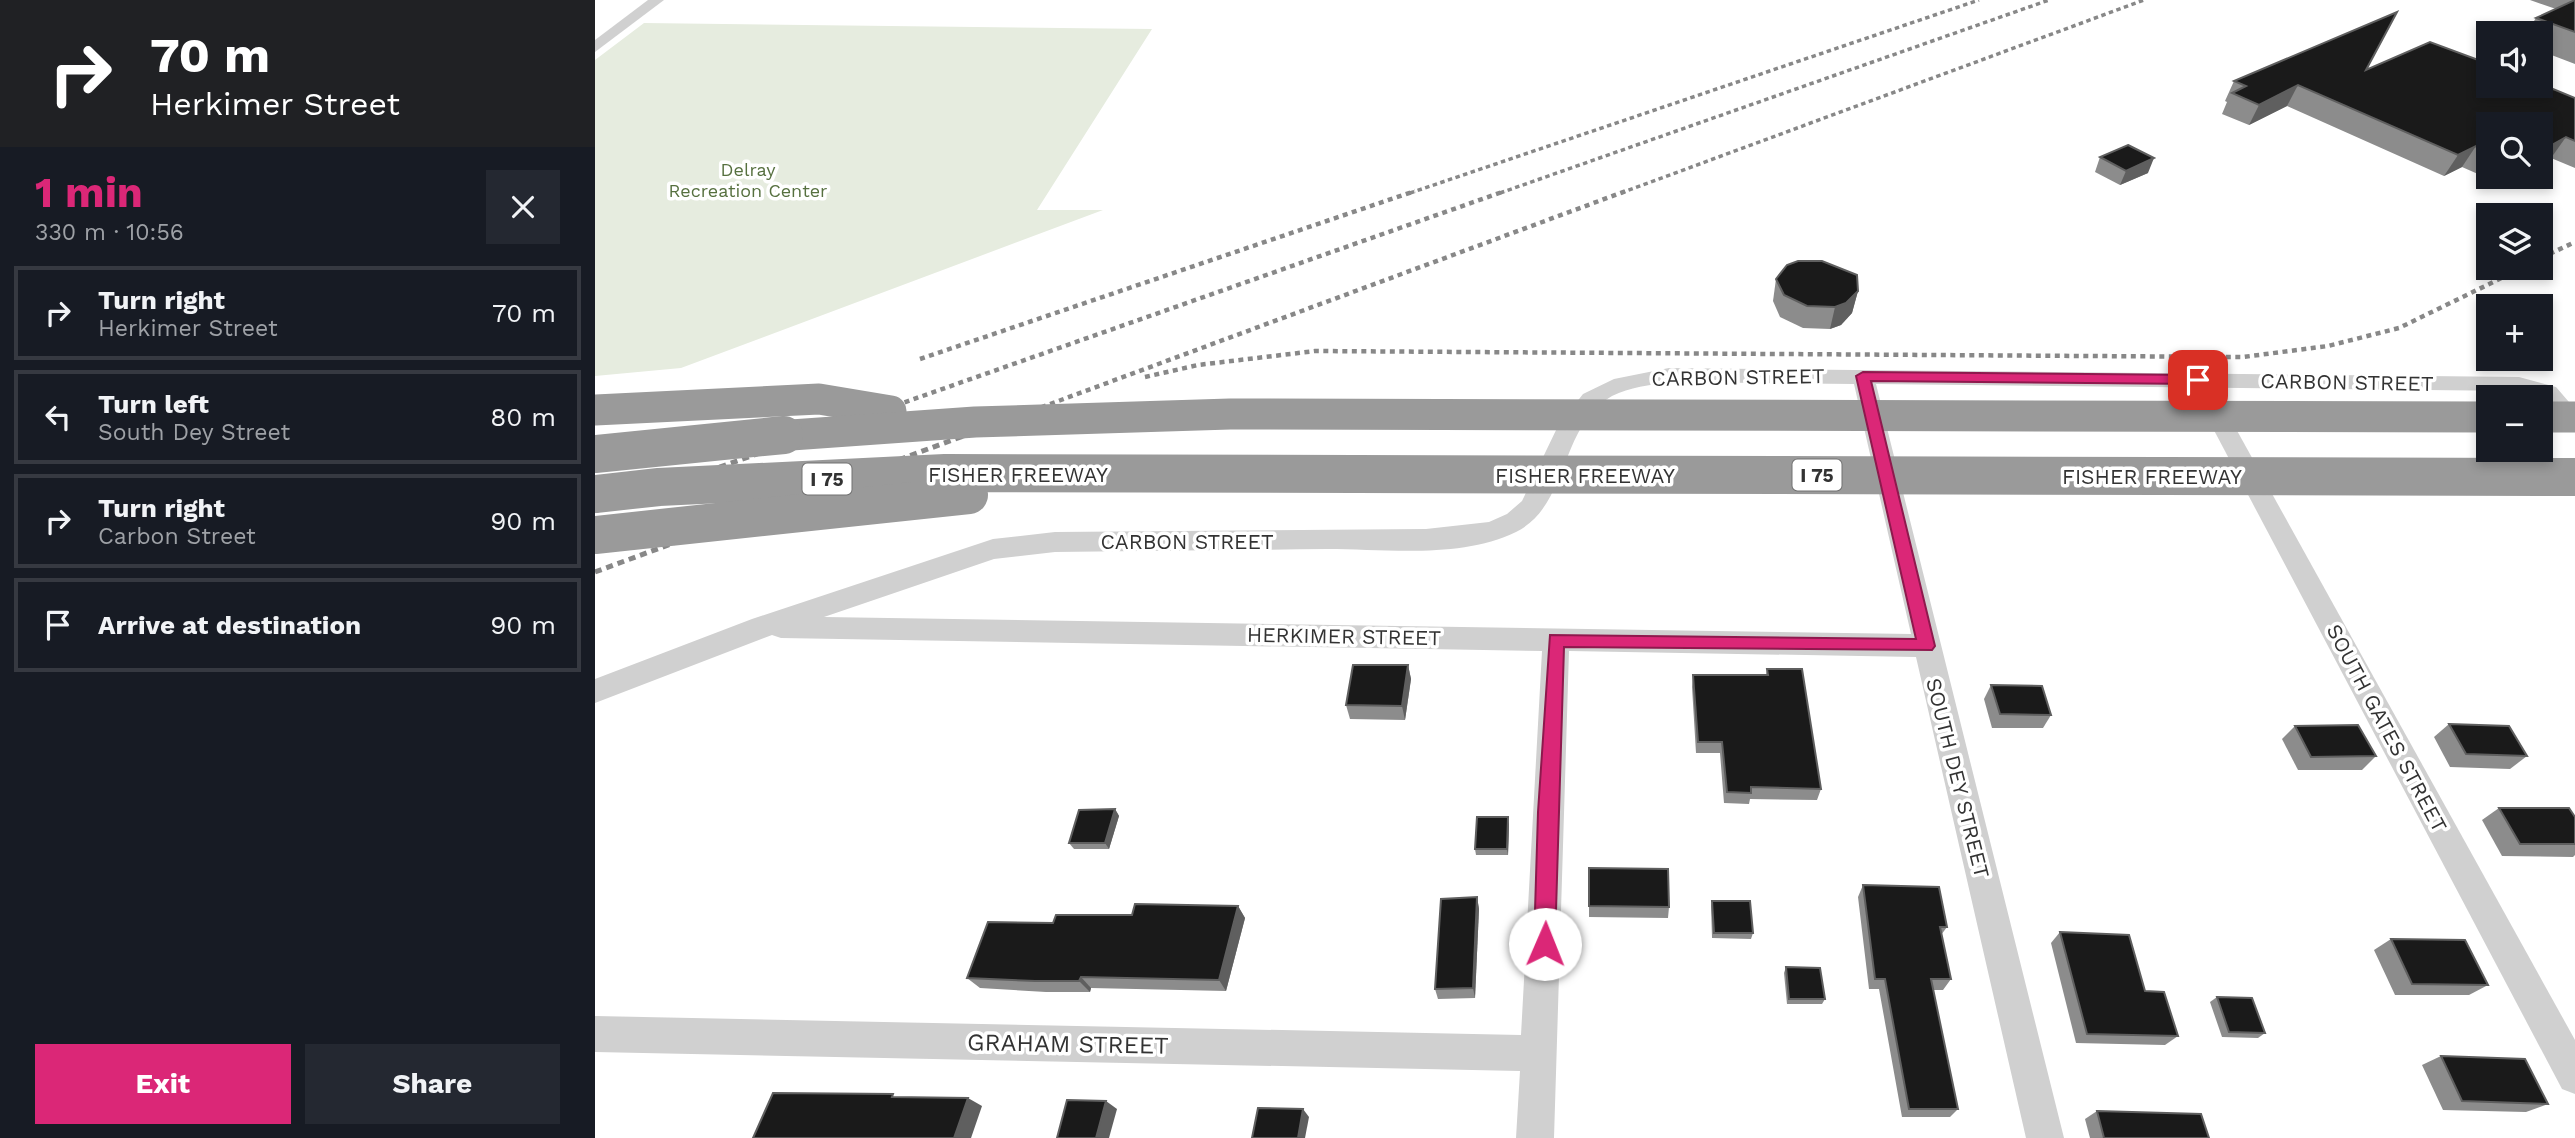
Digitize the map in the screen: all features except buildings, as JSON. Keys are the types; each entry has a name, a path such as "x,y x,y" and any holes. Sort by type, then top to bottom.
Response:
{"highway":[{"path":"595,410 819,399 966,423"},
{"path":"595,454 739,436 966,423 1276,412 2476,417"},
{"name":"FISHER FREEWAY","path":"595,494 659,487 931,474 2575,477"},
{"path":"595,535 709,520 955,498 1060,474"}],"street":[{"path":"595,47 657,0"},
{"name":"CARBON STREET","path":"595,691 762,626 969,556 1024,544 1426,539 1478,535 1508,525 1533,505 1569,425 1587,402 1616,384 1669,375 2519,384 2548,393 2558,413"},
{"name":"SOUTH DEY STREET","path":"1863,376 2045,1138"},
{"name":"SOUTH GATES STREET","path":"2198,380 2575,1076"},
{"path":"2558,413 2575,424"},
{"name":"HERKIMER STREET","path":"762,626 1926,646"},
{"path":"1535,1138 1556,640"},
{"name":"GRAHAM STREET","path":"595,1034 1540,1054"}],"green space":[{"name":"Delray Recreation Center","path":"644,23 1152,29 1037,210 1103,210 681,368 595,376 595,60"}],"railway":[{"path":"1410,193 1979,0"},
{"path":"1500,193 2049,0"},
{"path":"1621,193 2144,0"},
{"path":"920,359 1415,191"},
{"path":"806,437 1505,191"},
{"path":"961,437 1626,191"},
{"path":"2553,252 2575,242"},
{"path":"1145,377 1198,365 1315,351 2243,357 2328,346 2399,328 2497,280"},
{"path":"595,511 811,435"},
{"path":"595,572 966,435"}],"route":[{"path":"1545,944 1547,812 1556,640 1926,646 1863,376 2198,380"}]}
